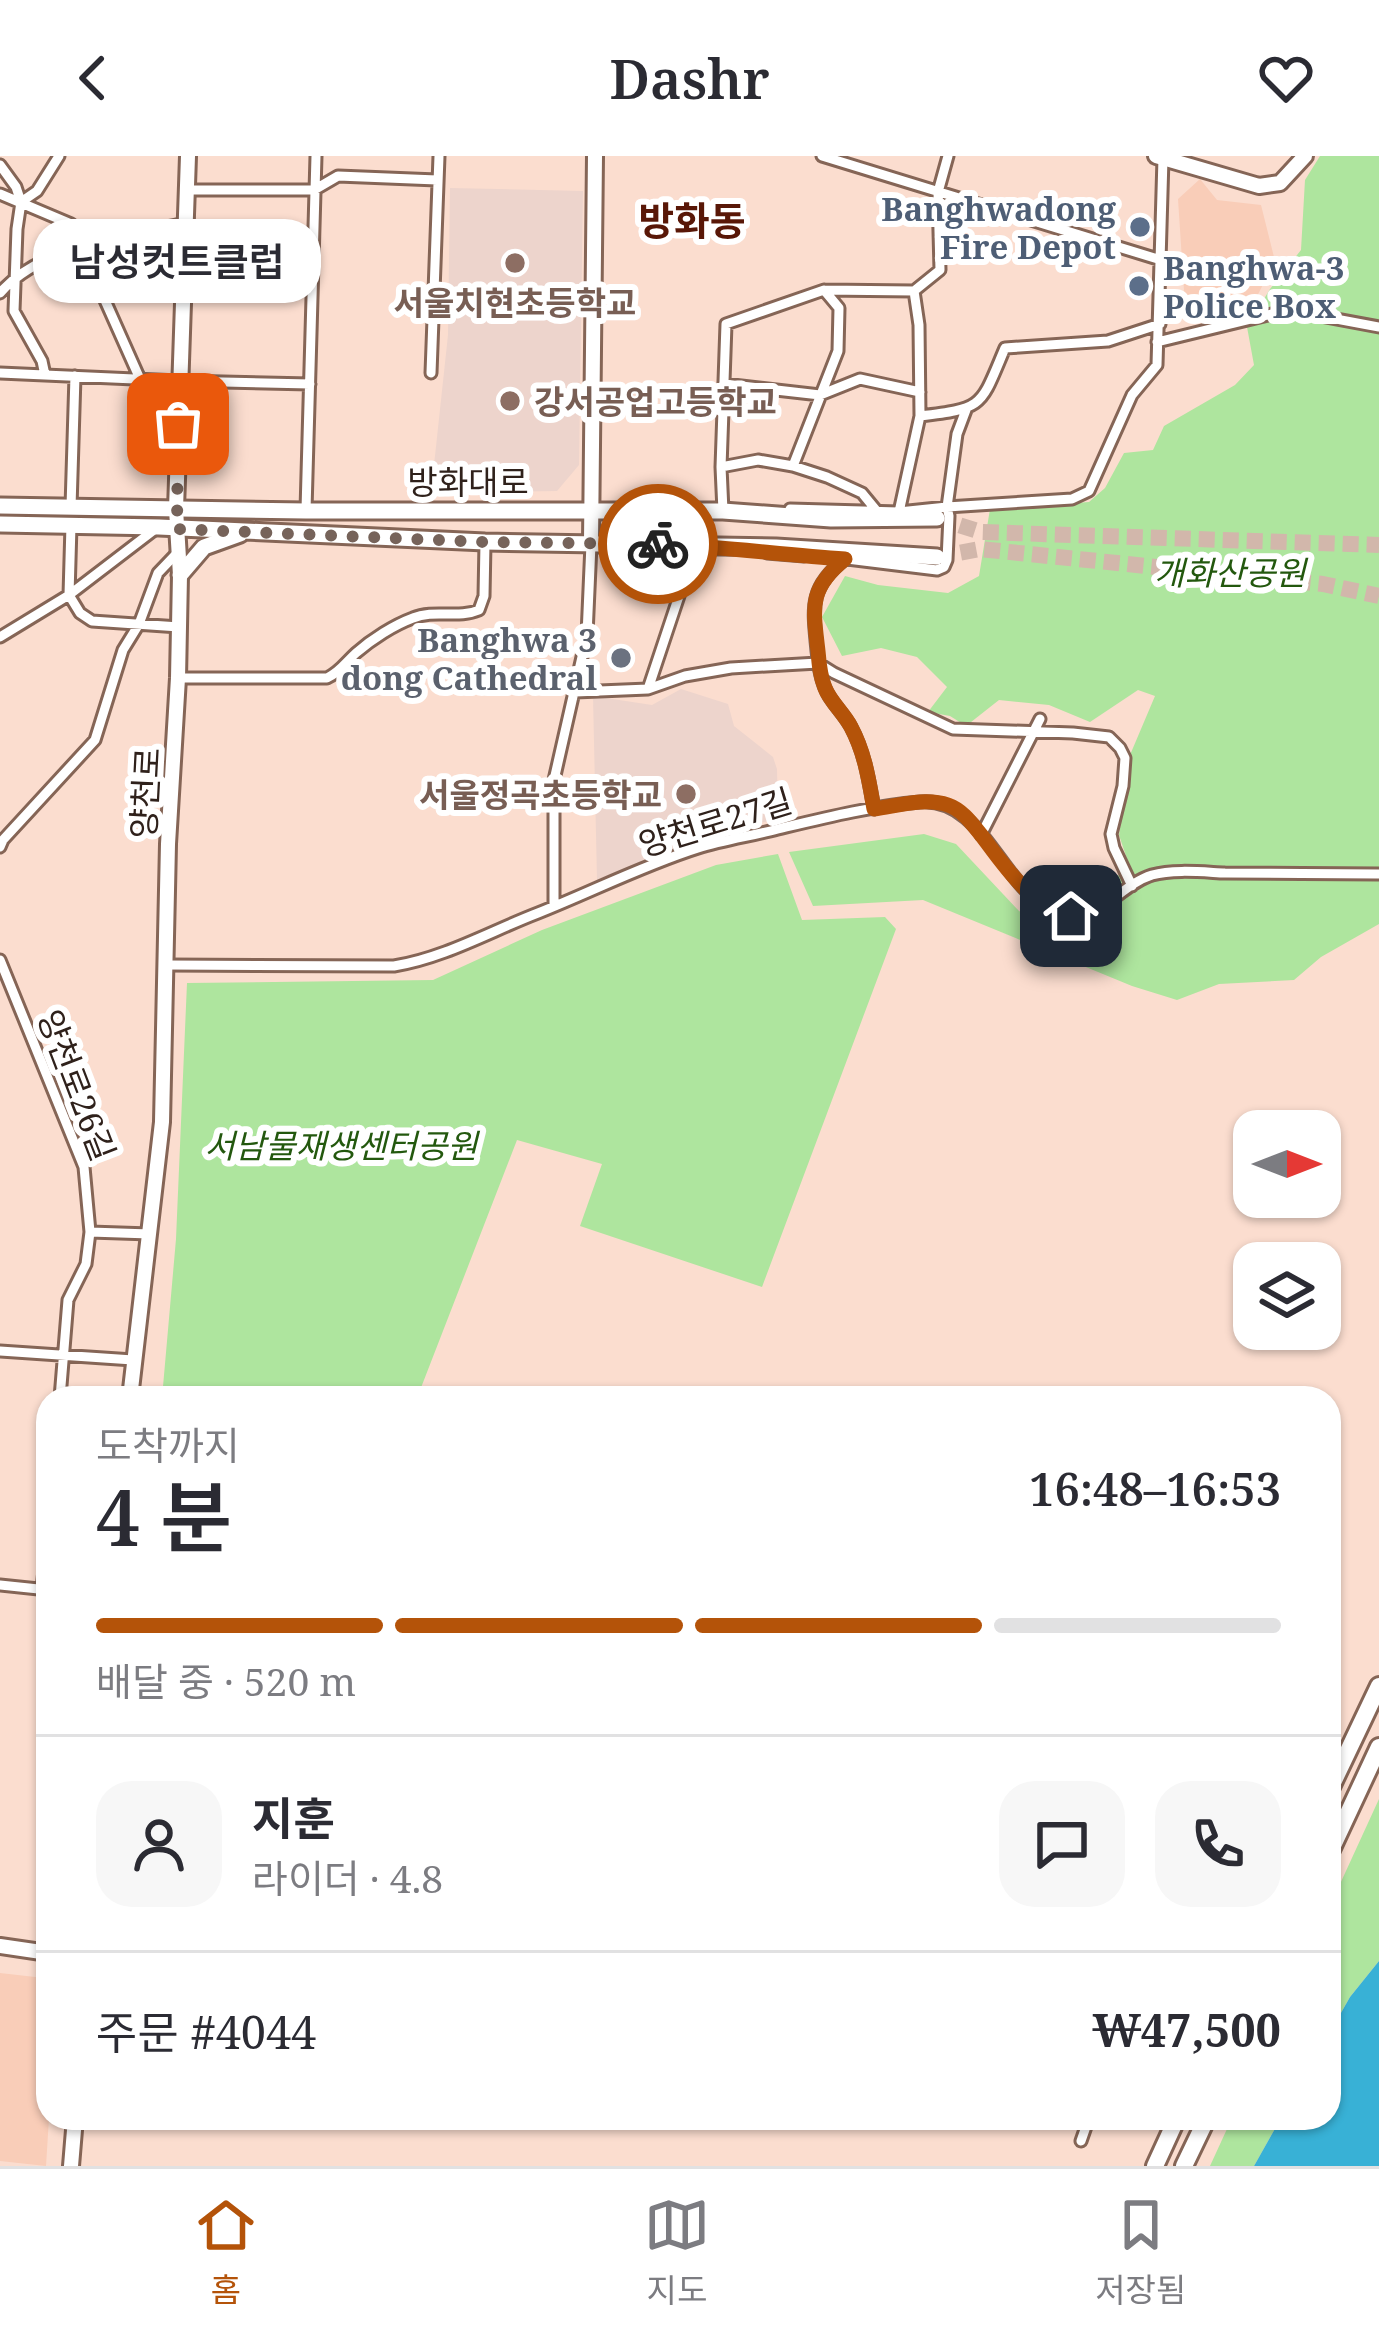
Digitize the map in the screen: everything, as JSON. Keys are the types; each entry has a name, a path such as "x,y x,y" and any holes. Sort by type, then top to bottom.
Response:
{"highway":[{"path":"1341,1766 1379,1686"},
{"path":"1341,1828 1379,1747"},
{"path":"1155,2166 1172,2130"},
{"path":"1184,2166 1201,2130"}],"main road":[{"name":"양천로","path":"131,1386 162,1122 180,574 179,550 168,528 176,509 188,156"},
{"path":"591,542 595,156"},
{"path":"1159,157 1258,186 1280,182 1305,156"},
{"name":"방화대로","path":"0,506 168,528 937,556"},
{"name":"방화대로","path":"0,524 176,509 723,511 831,519 942,513"},
{"path":"180,574 203,547 248,531"},
{"path":"0,1946 36,1950"},
{"path":"71,2166 74,2130"}],"street":[{"path":"21,202 37,191 59,156"},
{"path":"307,512 316,156"},
{"path":"431,373 439,156"},
{"path":"822,156 1161,260"},
{"path":"723,511 726,324 824,290 914,291 940,270 938,192 948,156"},
{"path":"742,512 942,513 1072,499 1089,490 1132,395 1157,365 1159,157"},
{"path":"0,165 21,202 14,310 45,375"},
{"path":"188,190 314,190 338,176 437,180"},
{"path":"0,194 71,224 140,380"},
{"path":"0,293 14,273 79,246 185,224"},
{"path":"0,229 17,230"},
{"path":"0,269 14,273"},
{"path":"793,466 838,351 839,308 824,290"},
{"path":"899,512 920,416 920,325 914,291"},
{"path":"1157,342 1288,310 1379,327"},
{"path":"920,416 966,410 984,396 1005,348 1108,341 1160,324"},
{"path":"0,373 310,384"},
{"path":"75,376 69,595 80,613 92,621 179,627"},
{"path":"724,384 820,395 860,379 920,392"},
{"path":"942,513 966,410"},
{"path":"722,467 758,460 793,466 862,493 876,510"},
{"path":"746,548 937,571 947,560 949,516 942,513"},
{"path":"0,638 168,528"},
{"path":"178,678 335,675 367,645 416,616 479,610 484,596 485,542"},
{"path":"554,906 554,780 587,635 591,542"},
{"path":"648,689 696,545"},
{"path":"0,847 95,740 123,650 139,624 158,573 179,550"},
{"path":"845,559 829,572 818,591 813,622 818,663 829,697 859,746 874,809"},
{"path":"575,692 648,689 731,668 818,663 953,729 1108,737 1125,758 1124,786 1111,834 1132,886"},
{"path":"981,835 1040,719"},
{"name":"양천로27길","path":"167,964 394,966 425,961 696,849 925,801 949,805 970,820 1038,900 1054,912 1071,916 1092,914 1152,875 1379,874"},
{"name":"양천로26길","path":"0,960 84,1167 90,1232"},
{"path":"61,1386 68,1300 86,1264 90,1232 151,1234"},
{"path":"0,1351 133,1360"},
{"path":"0,1585 36,1589"},
{"path":"1082,2141 1085,2130"}],"shaded area":[{"path":"1200,179 1217,200 1261,205 1275,261 1251,308 1186,321 1178,199"},
{"path":"450,188 583,191 579,465 557,491 431,493 448,335"},
{"name":"서울정곡초등학교","path":"681,689 728,704 734,726 773,757 778,819 708,834 597,880 593,696 652,705"},
{"path":"0,1973 36,1977 36,2130 48,2130 46,2166 0,2161"}],"green space":[{"name":"개화산공원","path":"1320,156 1379,156 1379,924 1321,957 1294,980 1219,984 1177,1000 923,900 813,906 789,852 924,834 956,844 1019,911 1060,931 1129,865 1119,835 1130,755 1155,696 1138,690 1090,722 1049,705 999,700 966,726 950,716 928,712 947,687 917,657 881,648 842,656 822,617 845,576 948,593 979,576 990,509 1089,502 1105,488 1124,453 1153,450 1164,426 1235,385 1254,365 1247,327 1301,250 1305,180"},
{"name":"서남물재생센터공원","path":"778,854 802,920 885,917 896,929 762,1287 580,1226 602,1164 517,1140 422,1386 163,1386 176,1239 187,983 433,980 542,930 716,865"},
{"path":"1379,1799 1379,1961 1341,2013 1341,1882"},
{"path":"1226,2130 1274,2130 1254,2166 1210,2166"}],"water":[{"path":"1379,1961 1379,2166 1254,2166 1274,2130 1341,2130 1341,2013"}],"tunnel":[{"path":"937,518 981,532 1379,545"},
{"path":"937,557 980,549 1323,584 1379,596"}],"way so far":[{"path":"178,424 177,529 658,544"}],"place":[{"name":"Banghwadong Fire Depot","path":"1140,227"},
{"name":"서울치현초등학교","path":"515,263"},
{"name":"Banghwa-3 Police Box","path":"1139,286"},
{"name":"강서공업고등학교","path":"510,401"},
{"name":"남성컷트클럽","path":"178,424"},
{"name":"Banghwa 3 dong Cathedral","path":"621,658"},
{"name":"서울정곡초등학교","path":"686,794"}],"district":[{"name":"방화동","path":"692,219"}],"route":[{"path":"658,544 845,559 829,572 818,591 813,622 823,684 859,746 874,809 925,801 949,805 970,820 1038,900 1054,912 1071,916"}]}
